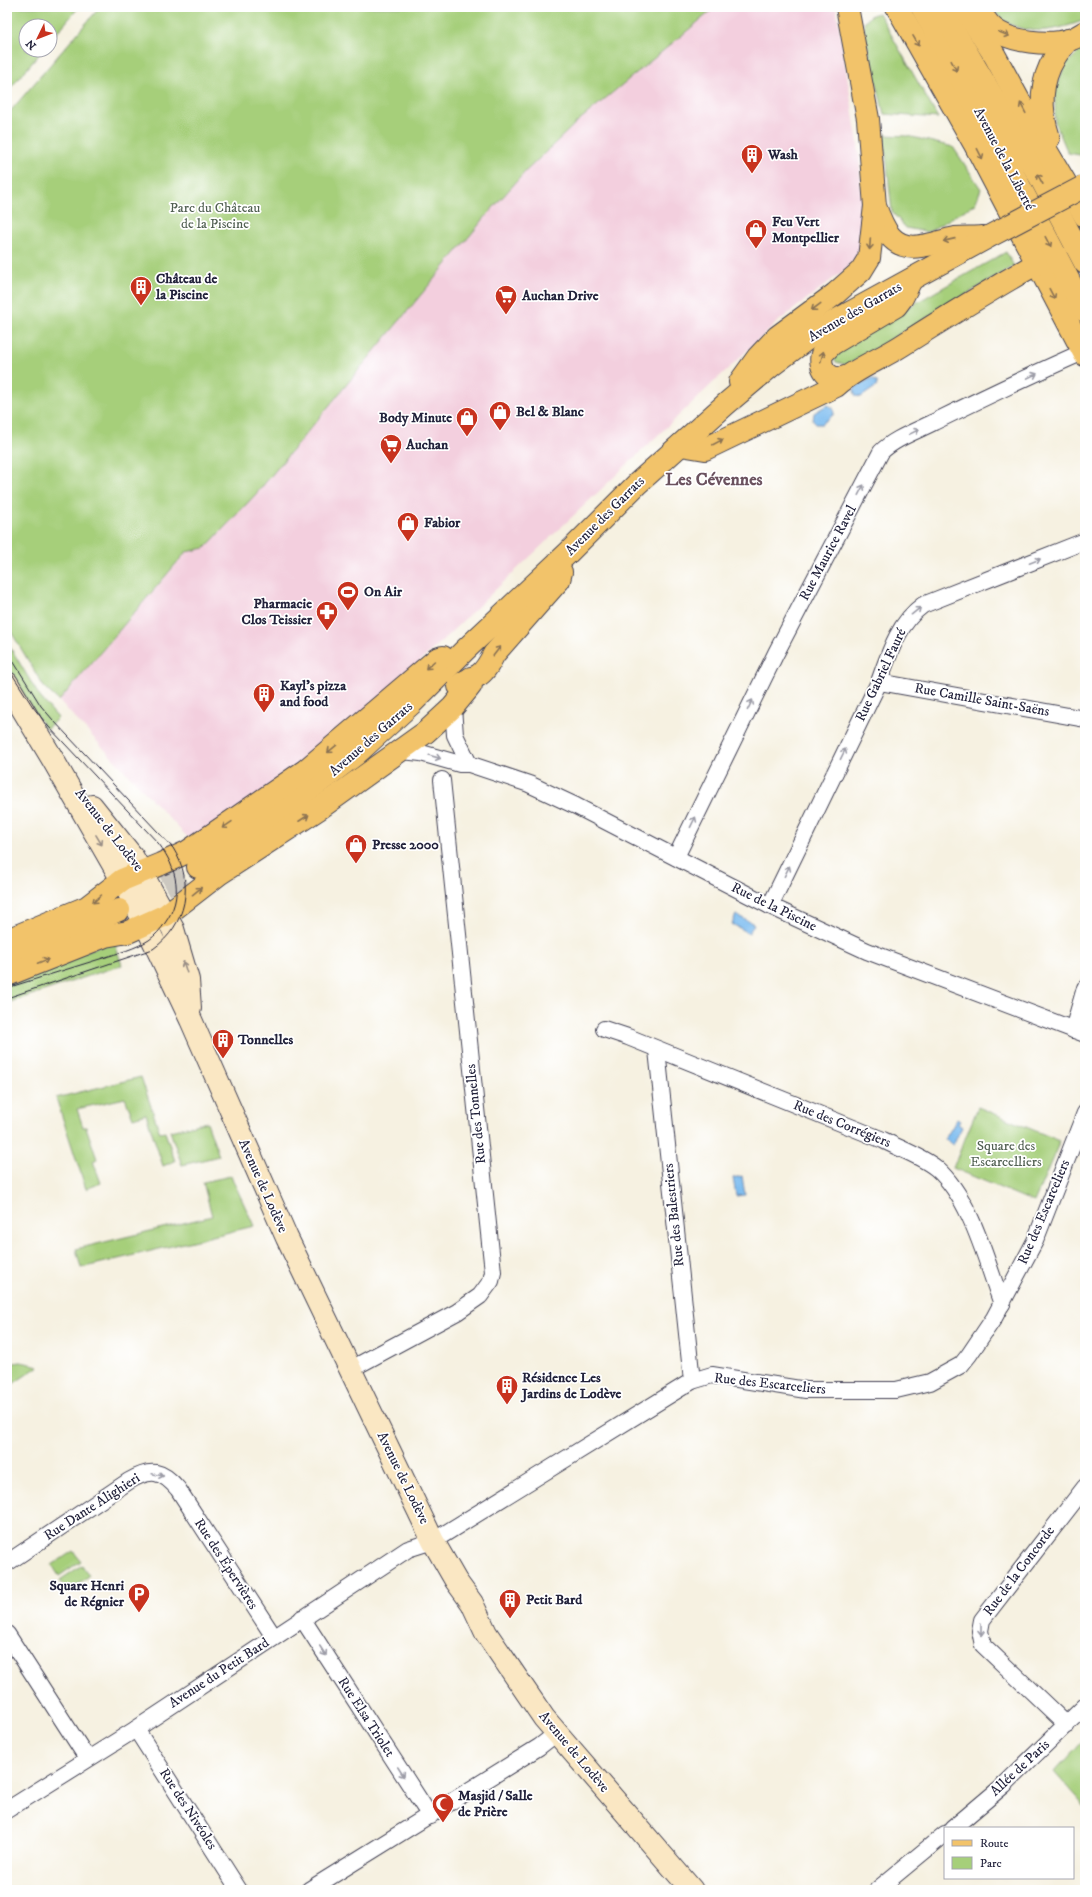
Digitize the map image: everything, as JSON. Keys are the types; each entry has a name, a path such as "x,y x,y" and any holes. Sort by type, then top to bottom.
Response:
{"main road":[{"path":"897,7 974,143 1084,354"},
{"name":"Avenue de la Liberté","path":"922,7 1009,166 1085,311"},
{"name":"Avenue de la Liberté","path":"940,7 1041,179 1085,263"},
{"path":"964,7 995,56 1042,143 1057,166 1085,216"},
{"path":"978,7 986,22 995,30 1025,41 1077,36"},
{"path":"726,404 758,357 777,337 835,294 864,268 869,258 875,206 868,119 850,11"},
{"path":"1057,166 1044,124 1041,110 1042,97 1048,74 1055,57 1077,36"},
{"name":"Avenue des Garrats","path":"198,867 261,826 335,771 411,704 465,650 568,553 638,483 726,404 807,339 835,321 988,237 1085,186"},
{"path":"875,206 884,229 891,238 907,246 920,247 955,238 988,237"},
{"path":"910,280 902,298 896,306 832,344 822,354 821,364 827,374 837,379 845,377 899,347 958,309 1036,264"},
{"path":"681,444 705,449 836,386 845,377"},
{"path":"335,771 363,765 377,756 420,724 464,682 479,675 489,664 494,654 558,580 568,553"},
{"path":"7,940 87,907 122,880 178,857 306,770 436,659 465,650"},
{"path":"7,975 105,936 128,932 145,923 166,915 218,874 320,808 426,732 453,707 467,690 472,678"},
{"path":"7,959 119,910"}],"street":[{"name":"Rue Maurice Ravel","path":"676,857 776,653 881,452 897,440 1084,354"},
{"name":"Rue Gabriel Fauré","path":"770,906 879,682 903,625 912,613 923,605 1085,541"},
{"name":"Rue Camille Saint-Saëns","path":"879,682 1085,719"},
{"name":"Avenue de Lodève","path":"7,683 52,758 145,923 191,1020 287,1238 433,1541 456,1581 472,1603 486,1633 537,1708 692,1890"},
{"path":"453,707 455,735 469,764"},
{"name":"Rue de la Piscine","path":"402,750 421,753 460,764 469,764 529,784 576,806 770,906 867,951 1079,1032"},
{"name":"Avenue de Lodève","path":"52,758 132,856 166,915 177,938 188,980 191,1020"},
{"name":"Rue des Tonnelles","path":"351,1369 457,1312 480,1296 491,1281 493,1272 442,780"},
{"path":"1079,1032 1085,988"},
{"name":"Rue des Corrégiers","path":"604,1029 628,1036 657,1050 883,1140 919,1157 936,1168 950,1182 966,1207 1002,1304"},
{"name":"Rue des Balestriers","path":"657,1050 692,1381"},
{"name":"Rue des Escarceliers","path":"433,1541 692,1381 712,1375 806,1390 896,1390 930,1382 960,1365 969,1355 1002,1304 1034,1241 1085,1113"},
{"name":"Rue Dante Alighieri","path":"7,1563 142,1473 158,1474 168,1478 178,1489"},
{"name":"Rue de la Concorde","path":"1067,1725 983,1645 980,1631 982,1620 1085,1487"},
{"name":"Rue des Épervières","path":"178,1489 274,1637"},
{"name":"Avenue du Petit Bard","path":"7,1810 87,1758 136,1729 408,1549 433,1541"},
{"name":"Rue Elsa Triolet","path":"302,1618 430,1816"},
{"path":"7,1634 87,1758"},
{"name":"Allée de Paris","path":"954,1827 1004,1785 1085,1706"},
{"name":"Rue des Nivéoles","path":"136,1729 239,1890"},
{"path":"309,1890 539,1747 557,1733"},
{"path":"877,1890 944,1835"}],"shaded area":[{"path":"716,7 836,7 858,144 862,195 860,253 847,268 776,323 308,768 189,839 59,701 187,552 205,548 256,494 492,209 525,172 577,122"}],"green space":[{"path":"7,7 79,7 58,32 58,18 18,18 18,58 36,58 7,92"},
{"name":"Parc du Château de la Piscine","path":"100,7 716,7 577,122 525,172 492,209 256,494 205,548 186,552 59,701 44,687 7,625 7,115 56,58 58,58 58,56"},
{"path":"990,7 1076,7 1085,9 1085,20 1059,28 1046,30 1022,29 1000,17"},
{"path":"879,13 938,118 884,114 865,35 864,22 872,15"},
{"path":"1085,48 1085,152 1080,155 1068,153 1055,122 1055,89 1066,64"},
{"path":"884,135 908,136 953,147 981,189 975,204 928,232 906,228 892,212"},
{"path":"1006,252 1014,266 847,365 836,362 834,358 838,347"},
{"path":"7,642 40,697 58,718 46,729 7,674"},
{"path":"114,941 122,965 7,1003 7,980"},
{"path":"141,1077 160,1133 165,1132 175,1161 163,1166 146,1114 133,1118 125,1098 77,1109 83,1127 86,1127 97,1159 93,1161 101,1183 86,1189 56,1098"},
{"name":"Square des Escarcelliers","path":"978,1107 1060,1141 1034,1202 953,1168"},
{"path":"207,1122 219,1156 182,1165 170,1131"},
{"path":"231,1176 254,1226 81,1268 76,1249 212,1216 203,1182"},
{"path":"21,1362 39,1366 7,1388 7,1364"},
{"path":"73,1551 81,1561 59,1576 52,1565"},
{"path":"82,1565 89,1576 68,1591 60,1580"},
{"path":"1085,1738 1085,1807 1054,1772"}],"water":[{"path":"872,378 878,383 876,384 877,386 861,397 856,396 854,391 855,387"},
{"path":"827,405 833,408 834,414 822,424 816,424 813,421 814,413"},
{"path":"736,915 754,924 749,933 732,924"},
{"path":"957,1119 960,1121 958,1124 962,1127 953,1145 945,1139"},
{"path":"742,1176 745,1195 736,1196 733,1178"}],"tunnel":[{"path":"136,902 198,867"}],"tram line":[{"path":"7,651 41,706 173,848 180,861 184,875 185,889 184,903 174,928 165,939 153,949 7,998"},
{"path":"7,666 33,707 48,726 159,844 170,863 176,883 175,903 171,913 160,930 149,940 132,948 7,988"}],"place":[{"name":"Wash","path":"752,174"},
{"name":"Feu Vert Montpellier","path":"756,250"},
{"name":"Château de la Piscine","path":"141,306"},
{"name":"Auchan Drive","path":"506,316"},
{"name":"Bel & Blanc","path":"500,432"},
{"name":"Body Minute","path":"467,438"},
{"name":"Auchan","path":"391,464"},
{"name":"Fabior","path":"408,542"},
{"name":"On Air","path":"348,612"},
{"name":"Pharmacie Clos Teissier","path":"327,632"},
{"name":"Kayl's pizza and food","path":"264,714"},
{"name":"Presse 2000","path":"356,864"},
{"name":"Tonnelles","path":"223,1060"},
{"name":"Résidence Les Jardins de Lodève","path":"507,1406"},
{"name":"Square Henri de Régnier","path":"139,1614"},
{"name":"Petit Bard","path":"510,1620"},
{"name":"Masjid / Salle de Prière","path":"443,1824"}],"district":[{"name":"Les Cévennes","path":"714,480"}]}
